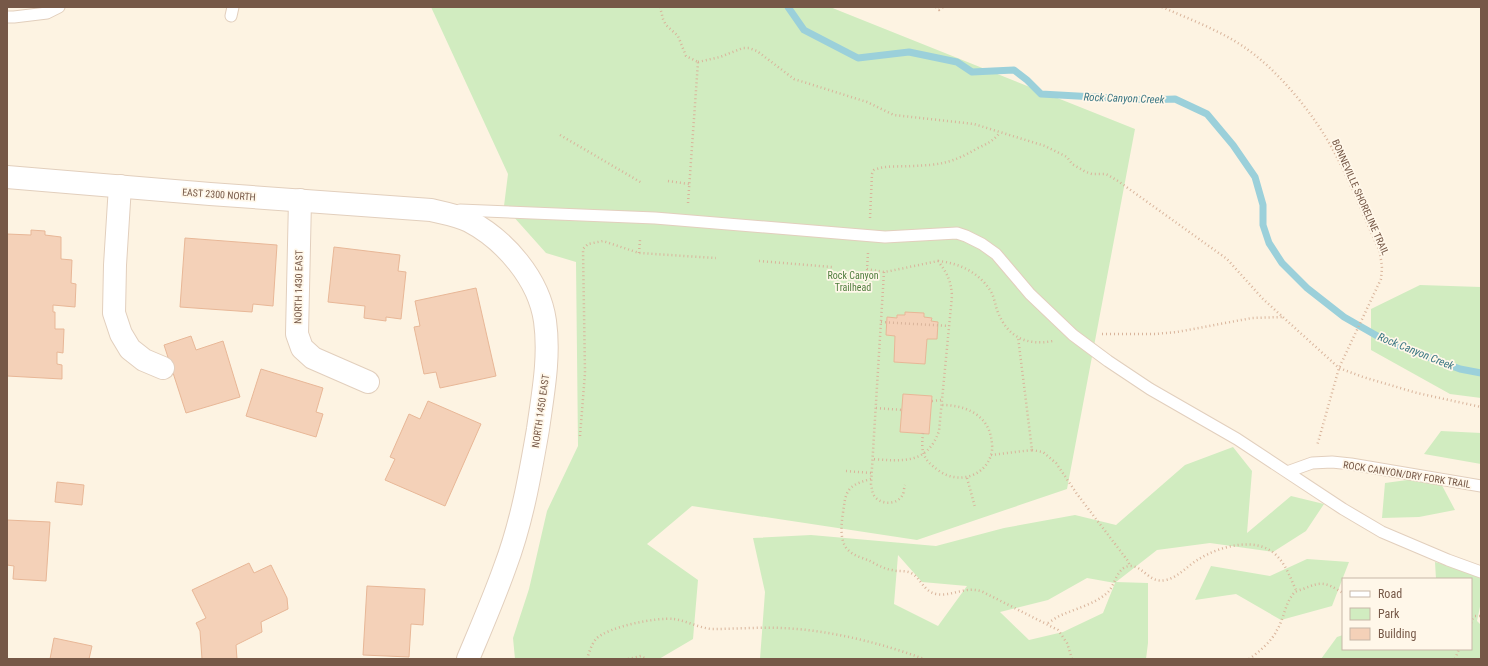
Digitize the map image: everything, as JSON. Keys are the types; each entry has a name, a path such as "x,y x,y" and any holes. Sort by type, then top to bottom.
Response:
{"street":[{"name":"EAST 2300 NORTH","path":"7,177 431,210"},
{"path":"120,186 115,265 114,314 120,334 130,349 144,360 163,368"},
{"name":"NORTH 1430 EAST","path":"300,200 298,334 302,348 313,358 368,382"},
{"name":"NORTH 1450 EAST","path":"431,210 468,220 481,228 509,252 530,280 536,292 545,318 547,335 544,385 525,500 506,566 468,659"}],"lane":[{"path":"7,17 47,13 59,7"},
{"path":"431,210 654,218 902,237 947,233 966,236 982,244 996,254 1030,294 1073,335 1150,389 1237,439 1343,509 1382,532 1448,560 1481,572"},
{"name":"ROCK CANYON/DRY FORK TRAIL","path":"1287,472 1312,463 1332,462 1481,486"}],"path":[{"path":"660,7 666,25 678,36 686,56 698,62 720,57 743,48 749,48 757,51 794,79 867,102 894,115 931,120 965,122 1045,146 1061,154 1072,164 1086,172 1092,174 1106,174 1227,259 1263,299 1339,368 1363,377 1417,393 1481,407"},
{"path":"936,7 939,10 942,7"},
{"name":"BONNEVILLE SHORELINE TRAIL","path":"1162,7 1229,38 1244,47 1265,63 1289,89 1324,135 1335,154 1380,252 1382,260 1381,279 1339,368 1312,463"},
{"path":"688,205 698,62"},
{"path":"1000,132 993,140 959,159 950,162 874,170 872,174 870,218 863,235 867,269 884,272 938,261 953,262 974,273 984,281 992,292 998,312 1008,330 1018,337 1031,342 1052,341 1073,335 1155,334 1178,332 1252,318 1283,317"},
{"path":"560,135 642,183"},
{"path":"668,181 689,184"},
{"path":"862,218 870,218"},
{"path":"639,253 640,240"},
{"path":"580,436 585,373 583,249 588,244 603,241 639,253 716,258"},
{"path":"759,261 832,267"},
{"path":"872,459 896,461 910,460 922,454 931,446 939,431 952,286 948,275 938,261"},
{"path":"884,272 871,479 873,494 881,502 895,502 903,494 905,485"},
{"path":"881,322 949,326"},
{"path":"1018,337 1032,450"},
{"path":"932,401 942,400"},
{"path":"922,433 922,454 943,474 959,478 967,478 977,473 992,455 991,435 986,424 979,416 964,407 941,405"},
{"path":"876,408 902,410"},
{"path":"992,455 1032,450 1043,452 1056,463 1077,494 1128,561 1130,566"},
{"path":"846,472 871,473"},
{"path":"967,478 975,508"},
{"path":"871,479 854,484 850,488 845,498 842,532 847,550 854,555 888,569 911,573 930,592 942,594 970,589 978,590 1058,630 1072,659"},
{"path":"1048,624 1062,614 1102,597 1112,588 1121,570 1130,566 1138,568 1152,579 1158,581 1166,580 1177,575 1206,555 1236,545 1263,546 1277,555 1297,592"},
{"path":"1249,659 1272,638 1278,630 1294,593 1313,584 1323,583 1342,592"},
{"path":"1472,616 1481,616"},
{"path":"587,659 591,647 596,640 612,630 648,621 671,619 710,629 783,628 817,632 857,639 903,651 924,659"},
{"path":"1455,659 1460,650"},
{"path":"628,659 641,656 646,659"}],"green space":[{"name":"Rock Canyon Trailhead","path":"431,7 830,7 1135,129 1067,489 917,540 692,506 647,544 698,580 693,639 659,659 515,659 513,638 529,589 547,511 578,446 576,262 546,253 504,206 508,174"},
{"path":"1420,285 1481,287 1481,398 1450,394 1371,350 1371,309"},
{"path":"1441,431 1481,433 1481,464 1424,454"},
{"path":"1233,447 1252,471 1247,533 1291,496 1324,504 1306,531 1273,552 1210,543 1157,550 1116,582 1148,583 1148,643 1146,659 760,659 765,592 753,538 811,535 936,546 1004,528 1075,515 1116,525 1185,465","holes":["898,555 922,582 967,586 938,626 894,604","1087,578 1115,583 1103,613 1063,632 1029,640 1000,612 1048,600"]},
{"path":"1437,476 1455,510 1419,517 1382,518 1385,483"},
{"path":"1307,559 1349,562 1332,606 1281,620 1236,594 1195,600 1211,566 1270,576"},
{"path":"1435,562 1481,575 1481,602 1477,621 1481,625 1481,659 1321,659 1337,637 1342,635 1342,650 1472,650 1472,578 1436,578"}],"building":[{"path":"31,230 45,231 45,235 61,237 61,259 72,260 71,283 76,284 75,307 53,305 53,312 55,312 55,329 64,329 63,353 57,352 57,364 62,365 62,379 7,376 7,234 31,235"},
{"path":"185,238 277,245 273,306 253,304 252,312 180,307"},
{"path":"334,247 400,255 398,271 406,272 401,319 386,317 386,321 364,318 365,306 328,302"},
{"path":"476,288 496,376 440,388 436,372 424,374 414,327 420,326 415,301"},
{"path":"905,312 924,313 924,317 932,318 931,321 938,322 937,339 927,339 925,364 894,362 895,336 886,335 887,317 897,318 897,315 905,315"},
{"path":"191,336 196,350 223,341 240,397 186,413 164,345"},
{"path":"261,369 323,388 316,412 323,414 316,437 246,416"},
{"path":"903,394 932,396 929,434 900,432"},
{"path":"428,401 481,424 445,506 385,480 395,459 390,457 409,414 420,419"},
{"path":"57,482 84,485 82,505 55,502"},
{"path":"7,520 50,522 46,581 13,579 14,566 7,565"},
{"path":"249,563 254,573 271,565 287,598 288,609 261,622 262,632 236,645 237,659 202,659 200,631 196,623 206,618 192,590"},
{"path":"367,586 425,589 423,625 411,624 409,657 363,655"},
{"path":"54,638 92,646 89,659 50,659"}],"waterway":[{"name":"Rock Canyon Creek","path":"788,7 804,30 858,58 909,52 957,62 972,72 1014,70 1041,94 1149,100 1175,99 1207,114 1233,145 1255,177 1263,205 1263,225 1269,243 1282,263 1307,288 1344,317 1386,341 1460,369 1481,373"}]}
